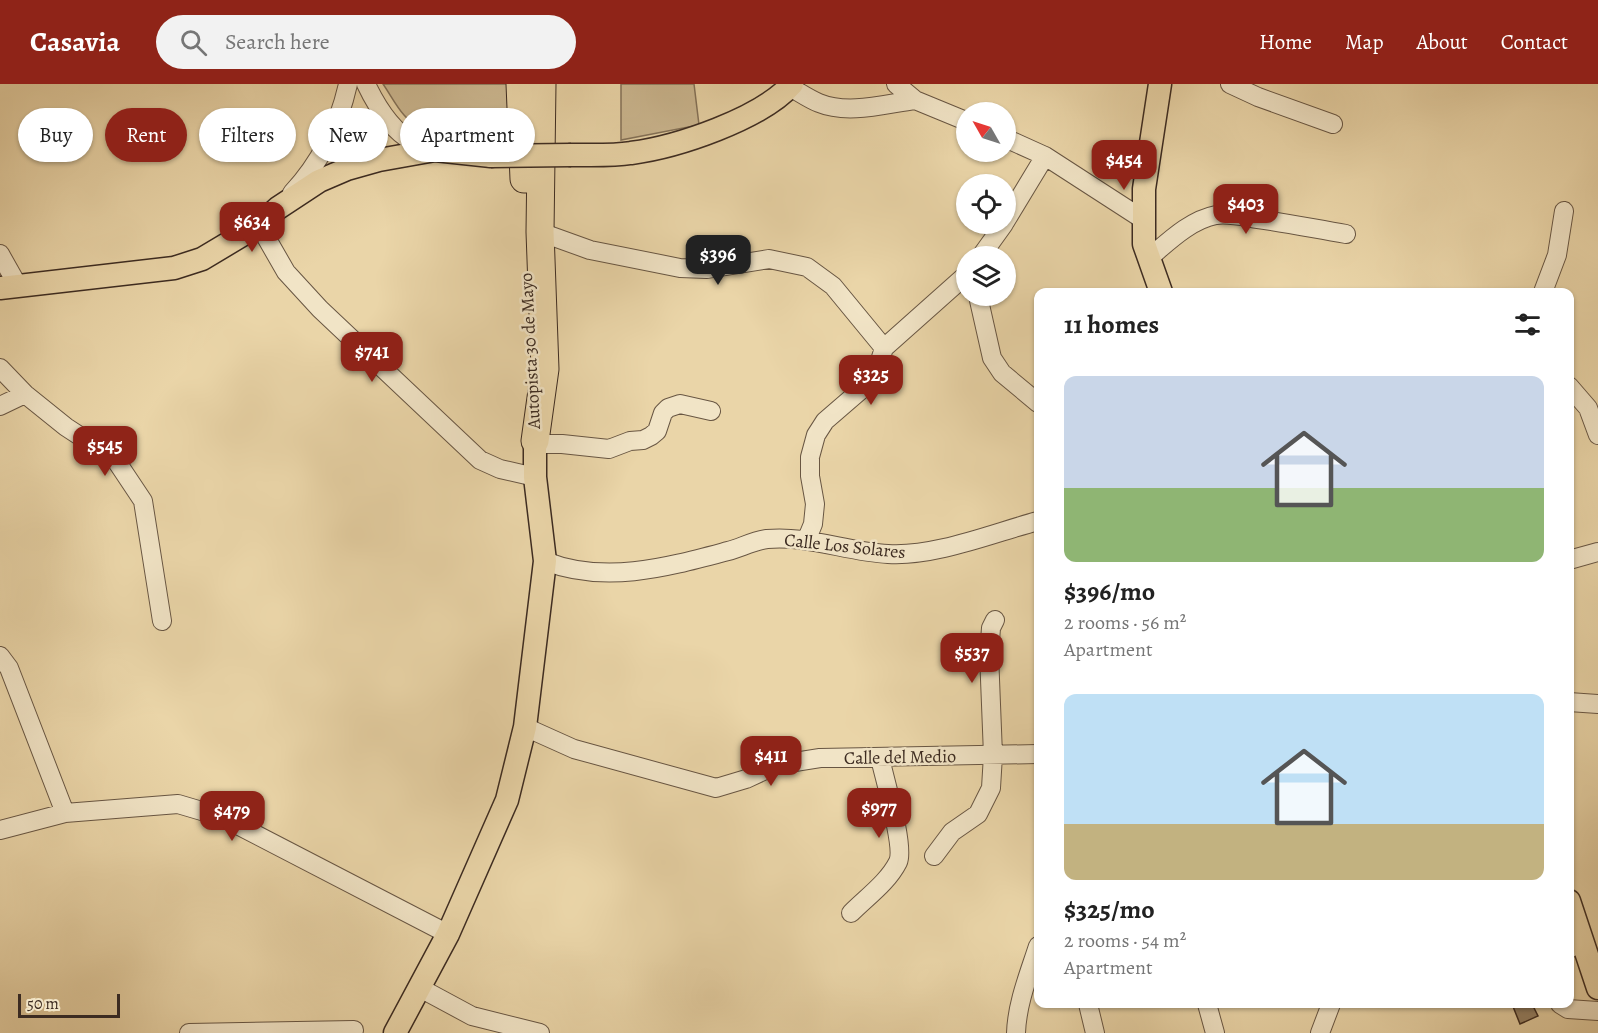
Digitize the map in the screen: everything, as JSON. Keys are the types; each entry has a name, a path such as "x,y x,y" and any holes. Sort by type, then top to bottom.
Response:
{"highway":[{"name":"Autopista 30 de Mayo","path":"520,84 530,370 535,443"},
{"name":"Autopista 30 de Mayo","path":"535,443 545,369 540,232 542,84"}],"main road":[{"path":"1160,84 1144,189 1144,244 1160,288"},
{"path":"535,155 631,153 692,139 755,112 791,85"},
{"path":"9,287 174,268 202,259 259,225 278,208 319,181 347,169 400,156"},
{"path":"394,1033 448,934 507,800 525,727 545,561 535,477 535,443"},
{"path":"1575,944 1594,963 1598,988"}],"street":[{"path":"278,208 301,184 317,160 335,126 348,84"},
{"path":"366,84 375,102 400,131"},
{"path":"896,84 915,100 956,117"},
{"path":"1230,84 1258,97 1333,124"},
{"path":"791,85 820,104 835,107 857,108 915,100"},
{"path":"1016,143 1045,156 1144,220"},
{"path":"1016,205 1045,156"},
{"path":"1545,288 1557,255 1564,212"},
{"path":"1149,258 1184,230 1216,215 1281,222 1346,234"},
{"path":"259,225 286,272 320,309 480,460 535,477"},
{"path":"540,232 590,250 680,268 706,269 769,259 807,267 833,286 884,348"},
{"path":"0,254 9,287"},
{"path":"806,541 813,524 814,504 810,457 816,435 825,421 869,383 876,373 884,348 956,284"},
{"path":"980,306 992,358 1002,373 1034,400"},
{"path":"0,368 25,394 66,427 115,459 142,501 162,621"},
{"path":"1574,392 1588,408 1598,435"},
{"path":"0,406 25,394"},
{"path":"535,443 609,449 651,436 657,431 663,413 668,408 680,404 711,411"},
{"name":"Calle Los Solares","path":"545,561 583,573 639,572 729,551 767,539 806,541 854,551 909,554 972,541 1034,522"},
{"path":"1574,559 1598,552"},
{"path":"934,856 952,832 978,814 991,788 993,755 989,654 991,628 995,620"},
{"path":"0,656 9,668 65,813"},
{"path":"1574,702 1598,704"},
{"name":"Calle del Medio","path":"525,727 574,749 716,788 746,779 776,765 820,758 1034,754"},
{"path":"850,913 887,878 899,859 892,809 880,758"},
{"path":"0,830 65,813 178,804 222,817 448,934"},
{"path":"1016,1033 1016,1020 1034,959"},
{"path":"420,988 472,1016 540,1033"},
{"path":"1089,1008 1095,1033"},
{"path":"1208,1008 1215,1033"},
{"path":"1320,1033 1329,1008"},
{"path":"1566,1008 1598,1011"},
{"path":"189,1033 354,1030"}],"shaded area":[{"path":"383,84 507,84 508,108 400,110"},
{"path":"621,84 694,84 699,125 621,140"}],"building":[{"path":"1514,1008 1534,1008 1538,1016 1520,1024"}]}
